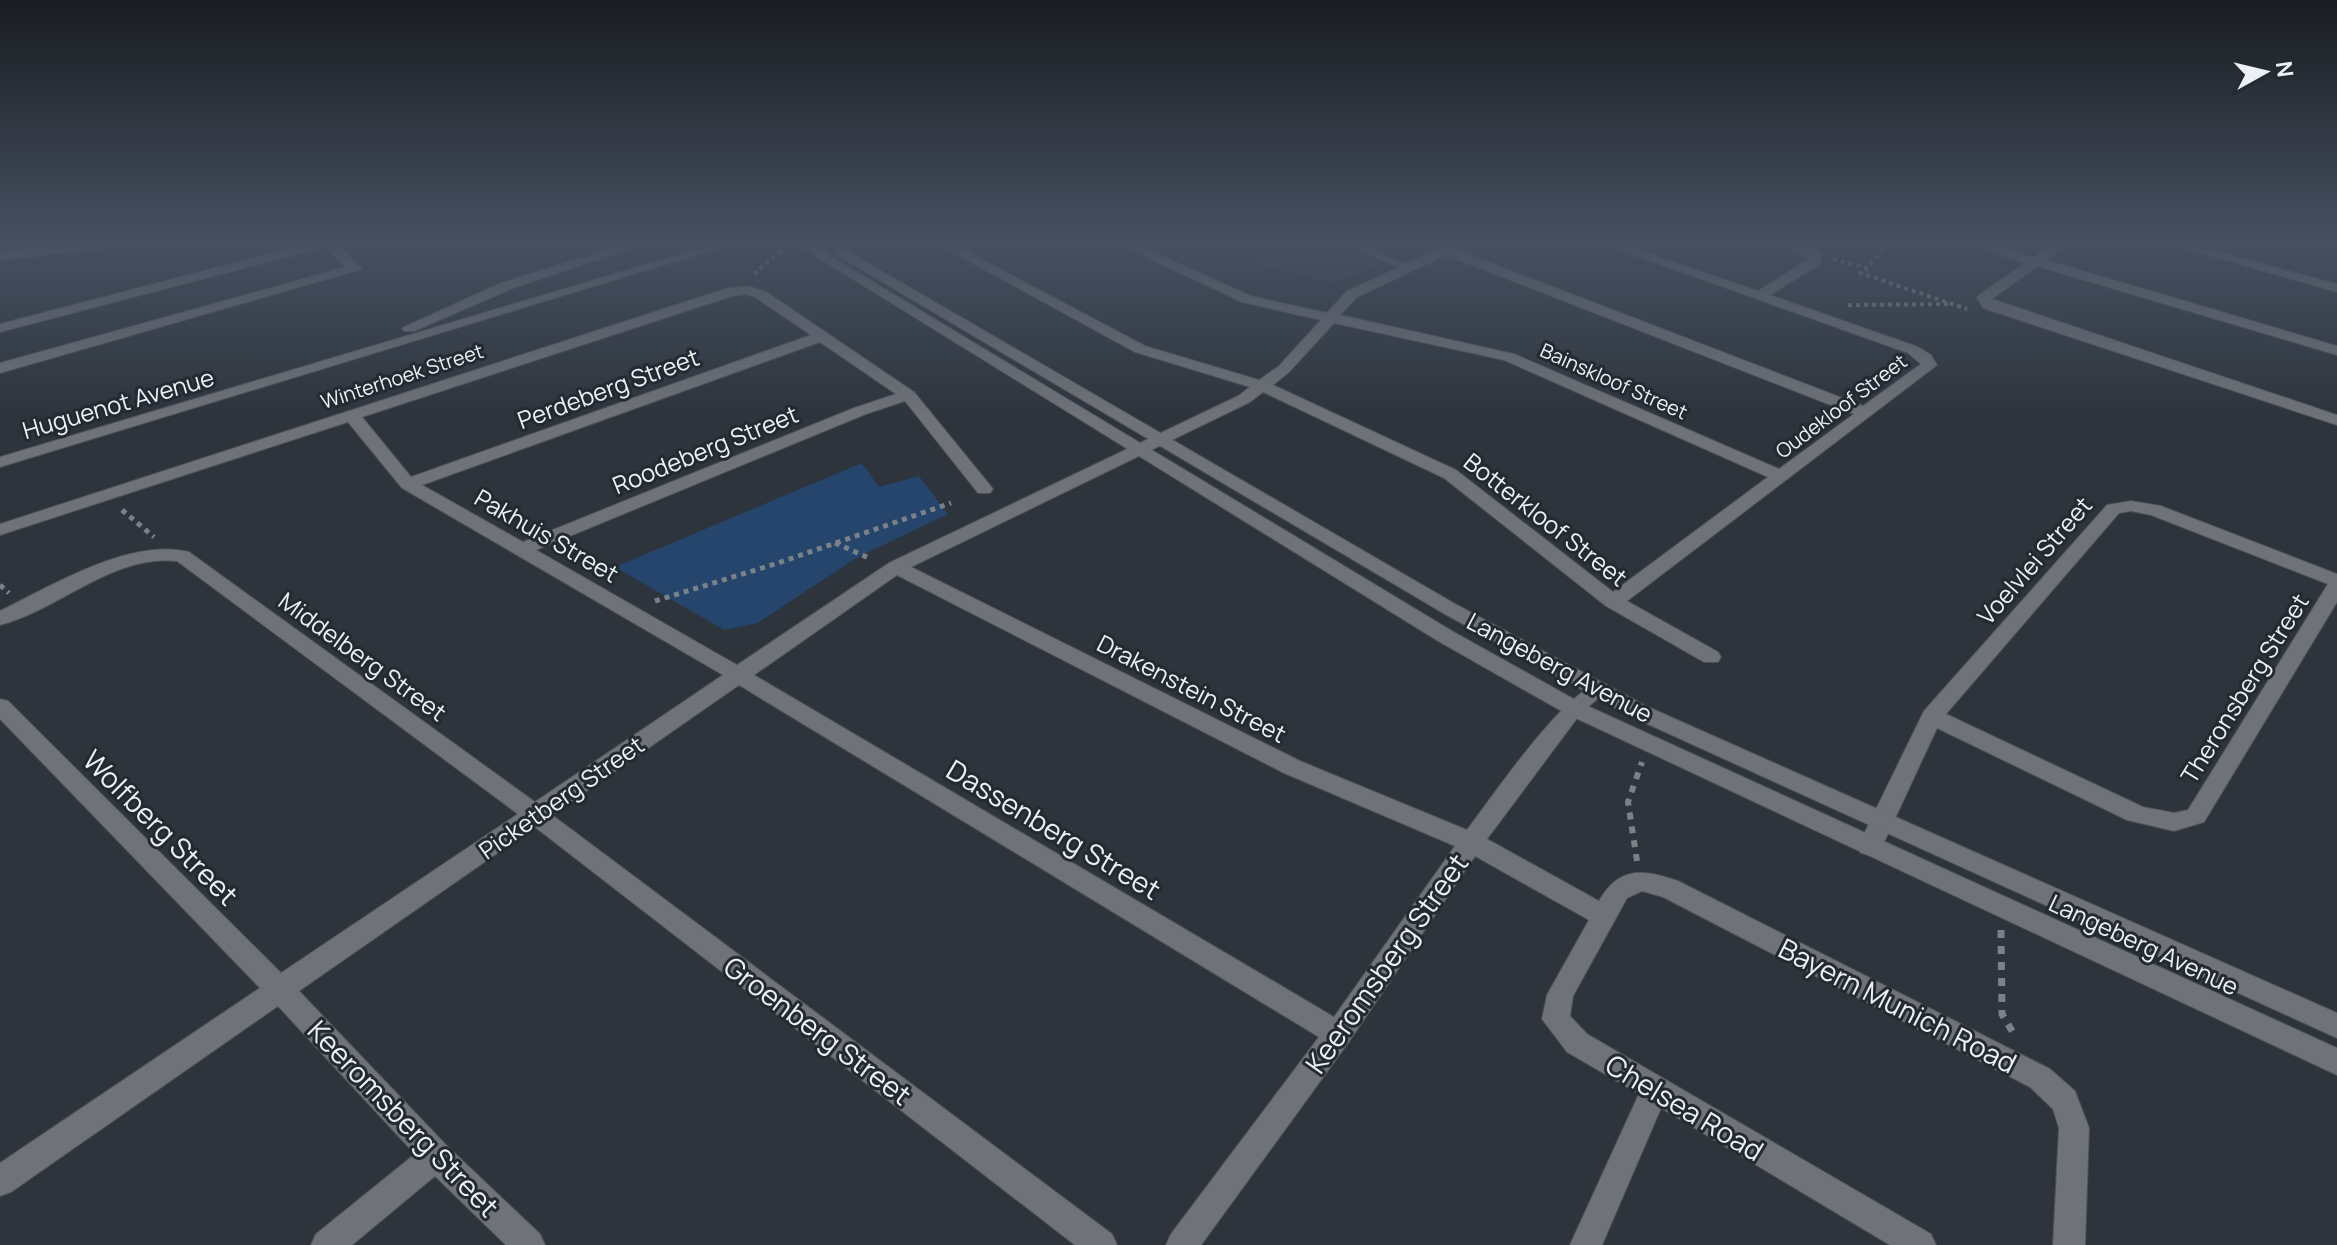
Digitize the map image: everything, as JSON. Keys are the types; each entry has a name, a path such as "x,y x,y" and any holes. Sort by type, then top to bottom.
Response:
{"street":[{"path":"0,328 106,300"},
{"path":"0,368 243,300"},
{"path":"249,389 379,340 473,300"},
{"path":"249,389 542,300"},
{"name":"Winterhoek Street","path":"0,530 705,300"},
{"name":"Winterhoek Street","path":"769,300 908,395 984,489"},
{"name":"Langeberg Avenue","path":"893,300 1450,609 1699,740 2337,1026"},
{"name":"Langeberg Avenue","path":"917,300 1153,445 1445,636 1573,708 2337,1062"},
{"name":"Botterkloof Street","path":"1049,300 1140,349 1262,386 1450,474 1613,602 1711,657"},
{"name":"Bainskloof Street","path":"1257,300 1509,357 1782,477"},
{"name":"Picketberg Street","path":"0,1181 896,567 1244,399 1284,369 1347,300"},
{"path":"1574,300 1866,413"},
{"name":"Oudekloof Street","path":"1613,602 1929,365 1926,358 1913,350 1772,300"},
{"path":"1985,300 1988,305 2337,420"},
{"path":"2165,300 2337,351"},
{"name":"Perdeberg Street","path":"408,484 823,336"},
{"name":"Huguenot Avenue","path":"0,462 249,389"},
{"name":"Roodeberg Street","path":"520,550 860,411 908,395"},
{"name":"Pakhuis Street","path":"351,415 408,484 738,675"},
{"name":"Voelvlei Street","path":"1870,846 1932,716 2113,509 2131,506 2155,510 2337,584"},
{"path":"0,619 131,560 155,554"},
{"name":"Middelberg Street","path":"155,554 182,556 536,815"},
{"name":"Drakenstein Street","path":"896,567 1292,767 1471,842 1604,916"},
{"name":"Theronsberg Street","path":"1932,716 2135,814 2158,821 2189,820 2196,816 2337,584"},
{"name":"Dassenberg Street","path":"738,675 1338,1034"},
{"name":"Keeromsberg Street","path":"1182,1245 1338,1034 1471,842 1573,708 1598,689"},
{"name":"Wolfberg Street","path":"0,706 279,989"},
{"name":"Groenberg Street","path":"536,815 1101,1245"},
{"path":"1604,916 1618,891 1640,881"},
{"name":"Bayern Munich Road","path":"1640,881 1669,888 2040,1078 2065,1101 2074,1128 2069,1245"},
{"name":"Chelsea Road","path":"1604,916 1560,995 1556,1019 1577,1043 1920,1245"},
{"name":"Keeromsberg Street","path":"279,989 436,1156 529,1245"},
{"path":"1586,1245 1655,1090"},
{"path":"327,1245 436,1156"}],"path":[{"path":"1940,300 1982,315 1988,305"},
{"path":"1844,305 1951,304"},
{"path":"111,493 115,505 154,536 155,554"},
{"path":"655,601 951,503"},
{"path":"835,543 869,558"},
{"path":"1640,881 1628,802 1645,756"},
{"path":"2001,922 2002,1014 2040,1078"}],"shaded area":[{"path":"862,463 879,487 919,476 948,514 856,558 758,623 724,630 615,567"}]}
